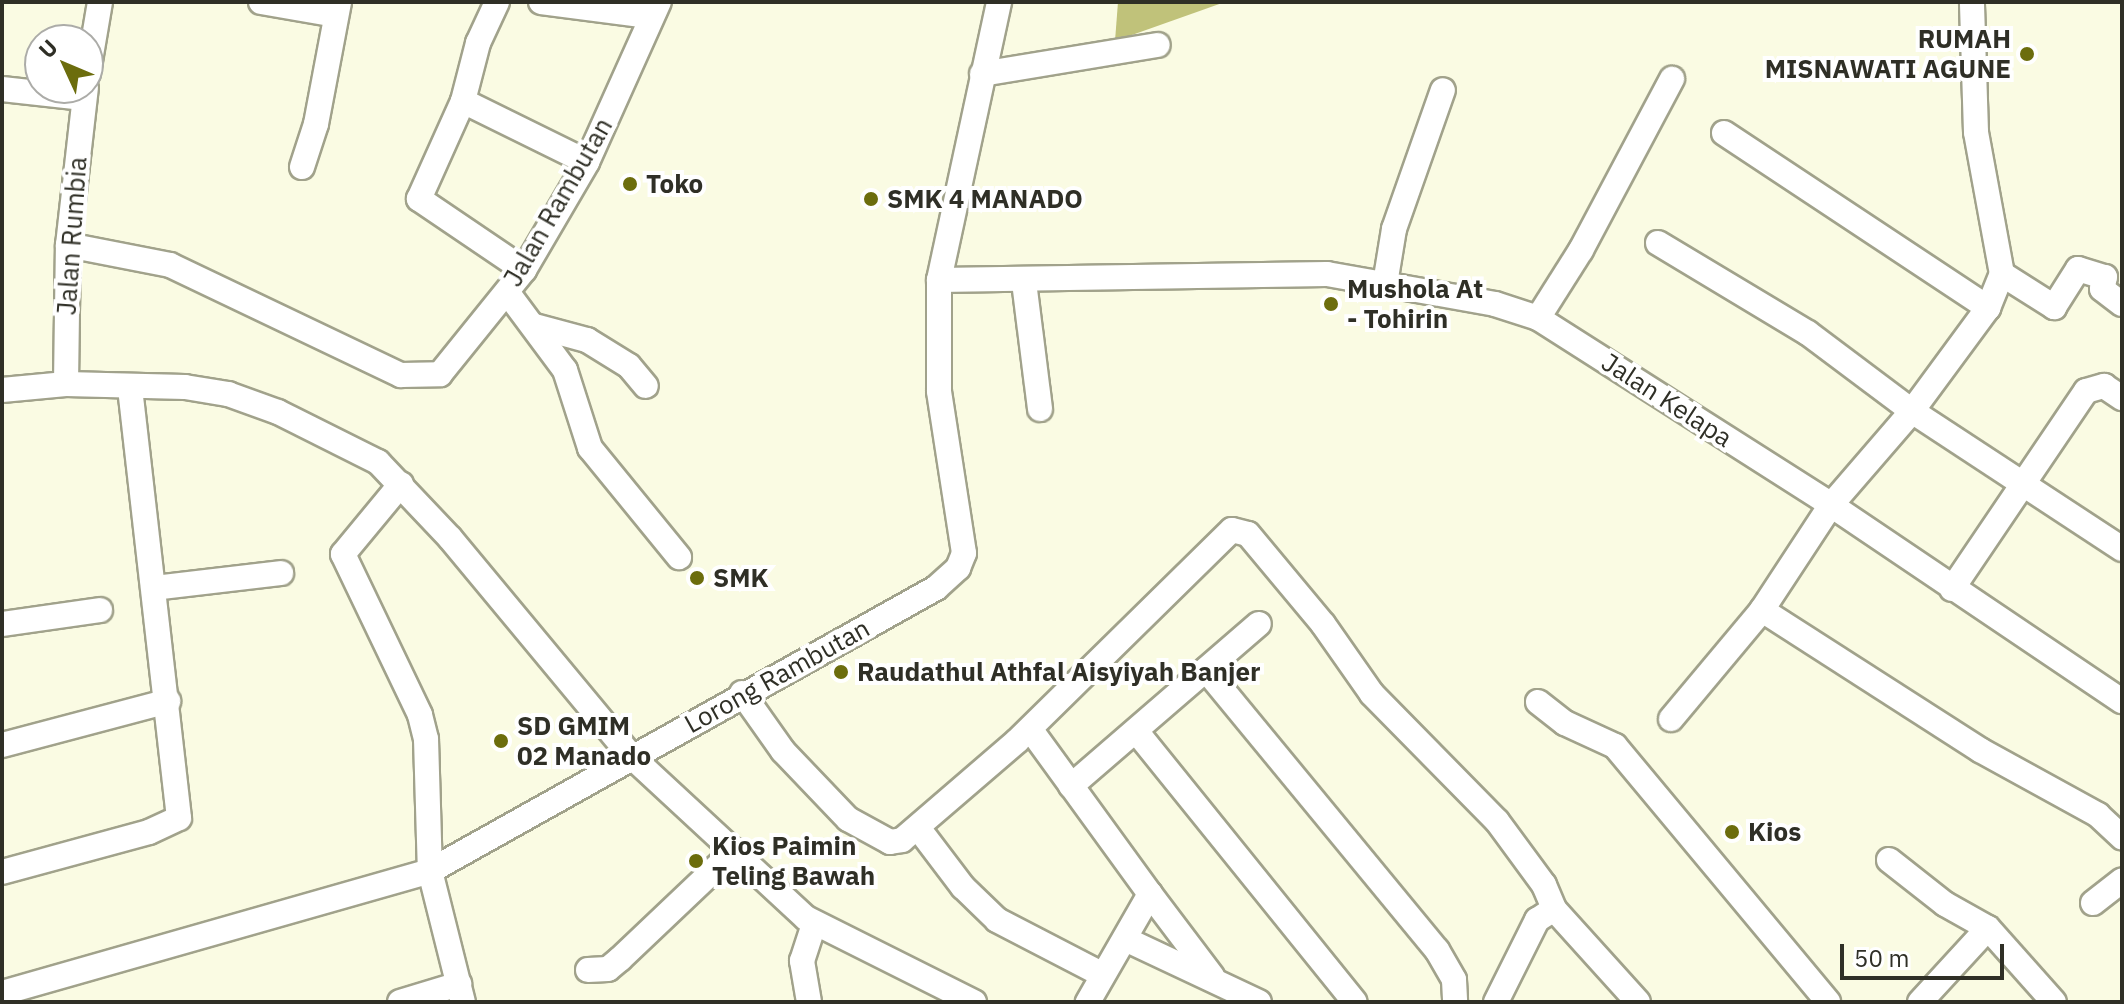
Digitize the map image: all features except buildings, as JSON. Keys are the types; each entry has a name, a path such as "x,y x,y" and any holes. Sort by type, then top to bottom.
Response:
{"street":[{"path":"96,24 100,2"},
{"path":"261,2 338,9 316,124 302,167"},
{"path":"497,2 478,43 463,101 419,199 524,270"},
{"path":"541,2 654,9"},
{"name":"Lorong Rambutan","path":"2,993 430,871 742,693 936,588 958,568 964,553 939,391 939,280 999,2"},
{"path":"1671,719 1762,610 1831,505 1912,411 1988,308 2002,274 1976,132 1972,2"},
{"name":"Jalan Rambutan","path":"68,245 170,265 401,375 425,378 454,361 524,270 587,162 654,9"},
{"path":"982,74 1158,45"},
{"path":"1538,318 1581,250 1672,79"},
{"path":"2,89 24,90"},
{"path":"1385,284 1394,229 1443,90"},
{"path":"463,101 587,162"},
{"name":"Jalan Rumbia","path":"66,384 68,245 84,104"},
{"path":"1724,133 1988,308"},
{"path":"1658,243 1808,333 1912,411 2122,549"},
{"path":"2002,274 2054,307 2078,269 2105,277 2102,289 2122,304"},
{"name":"Jalan Kelapa","path":"939,280 1024,282 1219,273 1327,274 1459,295 1538,318 1831,505 2122,701"},
{"path":"1024,282 1040,409"},
{"path":"507,292 565,370 590,448 679,557"},
{"path":"535,326 587,340 629,366 646,386"},
{"path":"2,390 66,384 130,389 185,387 240,399 378,462 401,484 632,757 814,923 974,1002"},
{"path":"1952,589 2086,391 2104,386 2122,398"},
{"path":"2,872 149,832 179,818 130,389"},
{"path":"400,1002 461,993 430,871 426,739 420,715 342,550 401,484"},
{"path":"742,693 783,751 848,819 890,842 902,840 1017,741 1232,530 1248,534 1323,624 1372,694 1497,821 1544,885 1554,909 1638,1002"},
{"path":"154,588 281,573"},
{"path":"2,624 100,610"},
{"path":"1762,610 1980,750 2098,815 2122,837"},
{"path":"1071,786 1259,624"},
{"path":"1206,670 1437,950 1454,980 1455,1002"},
{"path":"2,745 168,701"},
{"path":"1538,702 1565,723 1615,746 1828,1002"},
{"path":"1136,731 1355,1002"},
{"path":"1036,737 1214,978"},
{"path":"925,837 963,887 997,920 1103,975"},
{"path":"588,970 608,969 735,850"},
{"path":"1889,860 1945,904 1988,928 2054,1002"},
{"path":"2093,903 2122,880"},
{"path":"1088,1002 1150,894"},
{"path":"1496,1002 1537,920 1554,909"},
{"path":"809,1002 802,961 814,923"},
{"path":"1920,1002 1988,928"},
{"path":"1125,939 1214,978 1259,1002"}],"green space":[{"path":"1118,2 1225,2 1115,41"}],"place":[{"name":"RUMAH MISNAWATI AGUNE","path":"2027,54"},
{"name":"Toko","path":"630,184"},
{"name":"SMK 4 MANADO","path":"871,199"},
{"name":"Mushola At - Tohirin","path":"1331,304"},
{"name":"SMK","path":"697,578"},
{"name":"Raudathul Athfal Aisyiyah Banjer","path":"841,672"},
{"name":"SD GMIM 02 Manado","path":"501,741"},
{"name":"Kios","path":"1732,832"},
{"name":"Kios Paimin Teling Bawah","path":"696,861"}]}
